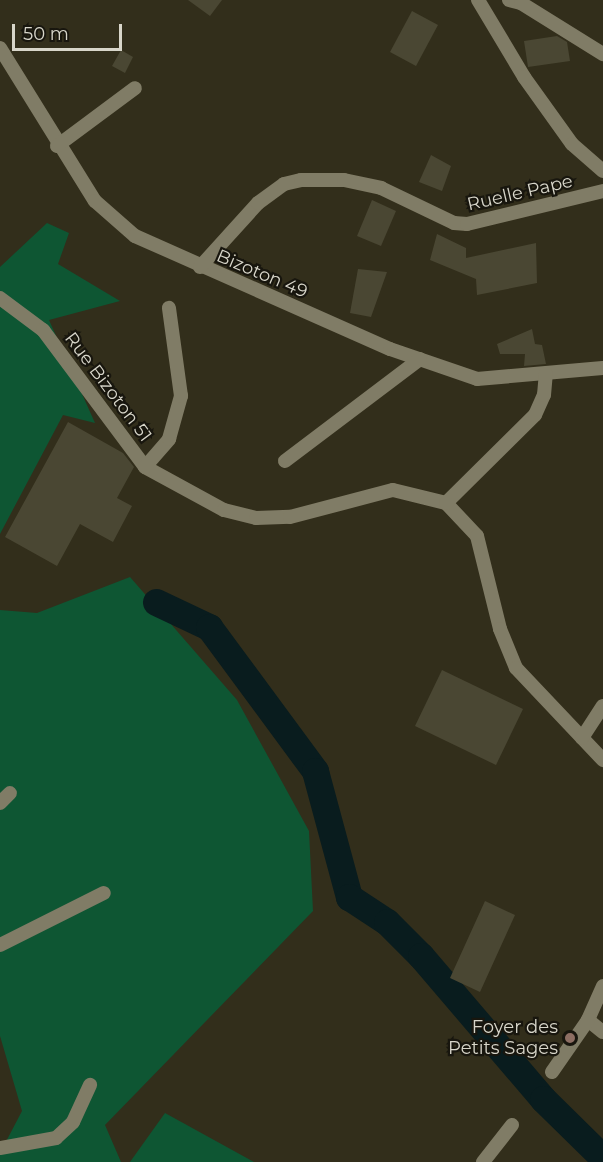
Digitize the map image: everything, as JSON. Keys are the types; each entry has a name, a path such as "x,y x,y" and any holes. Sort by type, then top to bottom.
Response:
{"street":[{"path":"478,0 524,78 572,144 603,171"},
{"path":"509,0 522,3 603,54"},
{"name":"Bizoton 49","path":"0,48 57,146 95,201 135,236 200,267 420,359 477,379 603,368"},
{"path":"57,146 135,88"},
{"name":"Ruelle Pape","path":"200,267 258,203 284,184 301,180 344,180 371,185 454,223 467,224 603,191"},
{"name":"Rue Bizoton 51","path":"0,298 43,330 145,467 224,510 256,518 290,517 393,490 446,503"},
{"path":"145,467 169,439 181,396 169,308"},
{"path":"285,461 420,359"},
{"path":"546,374 544,395 535,415 446,503 477,536 500,629 516,668 603,760"},
{"path":"582,738 603,706"},
{"path":"0,945 104,893"},
{"path":"552,1072 588,1020 603,986"},
{"path":"588,1020 603,1032"},
{"path":"0,1148 56,1138 73,1122 90,1085"},
{"path":"483,1162 512,1125"}],"green space":[{"path":"47,223 69,233 58,264 120,301 49,320 95,423 63,415 0,534 0,267"},
{"path":"130,577 237,700 309,831 313,911 105,1125 121,1162 0,1162 0,1153 22,1111 0,1036 0,610 37,613"},
{"path":"165,1113 254,1162 130,1162"}],"building":[{"path":"188,0 222,0 210,16"},
{"path":"412,11 438,25 416,66 390,52"},
{"path":"557,36 567,42 570,61 528,67 524,41"},
{"path":"121,50 133,57 125,73 112,66"},
{"path":"431,155 451,166 442,191 419,182"},
{"path":"372,200 396,211 381,246 357,236"},
{"path":"437,234 466,248 466,258 536,243 537,283 477,295 476,279 430,260"},
{"path":"358,269 387,272 371,317 350,313"},
{"path":"532,329 535,344 542,345 546,364 524,366 525,354 500,354 497,344"},
{"path":"68,422 123,453 134,467 117,498 132,506 113,542 80,524 57,566 5,537"},
{"path":"442,670 523,709 496,765 415,726"},
{"path":"485,901 515,915 480,992 450,978"}],"waterway":[{"path":"156,602 209,627 315,771 349,897 387,922 421,956 543,1099 603,1158"}],"place":[{"name":"Foyer des Petits Sages","path":"570,1038"}]}
